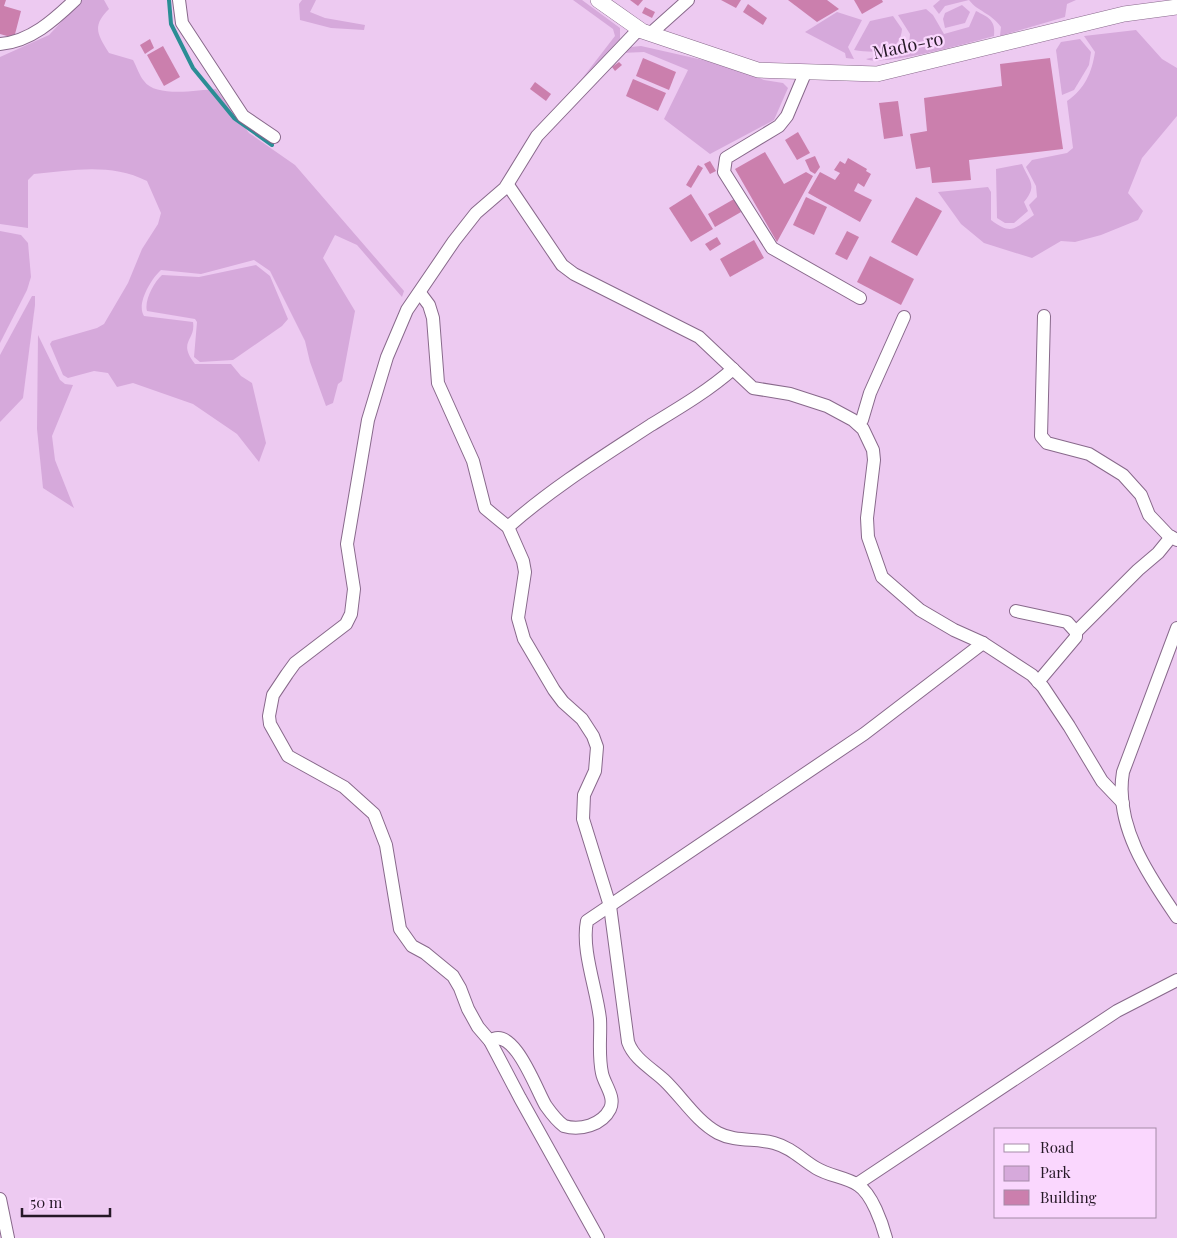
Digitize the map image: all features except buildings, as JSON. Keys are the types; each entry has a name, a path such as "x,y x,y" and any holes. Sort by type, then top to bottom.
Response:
{"main road":[{"name":"Mado-ro","path":"598,0 645,32 758,70 877,74 1124,14 1177,7"}],"street":[{"path":"0,44 19,42 56,19 75,0"},
{"path":"179,0 182,23 243,116 274,137"},
{"path":"598,1238 490,1040 478,1027 453,976 426,953 412,946 400,928 386,845 374,814 344,787 288,756 270,724 269,716 274,695 287,674 303,657 346,624 351,614 354,589 347,544 368,420 387,357 407,310 454,241 476,213 493,200 508,184 537,136 551,119 645,32 688,0"},
{"path":"806,71 787,116 779,126 726,158 724,172 772,248 860,298"},
{"path":"508,184 562,265 596,285 699,337 753,388 790,394 827,406 858,424 869,437 873,450 866,518 868,537 882,577 894,590 920,610 954,630 983,643 1032,675 1069,726 1102,781 1123,803"},
{"path":"420,293 428,305 433,318 435,370 442,395 473,461 485,508 508,527 523,561 525,572 518,618 524,639 554,690 582,719 593,736 597,747 595,771 584,795 582,807 592,853 610,906 628,1042 632,1052 665,1081 707,1126 718,1133 726,1136 756,1138 790,1148 822,1172 857,1184 864,1190 881,1219 886,1238"},
{"path":"1038,682 1076,637 1076,632 1138,570 1174,538 1149,514 1141,495 1123,475 1089,454 1047,443 1042,436 1044,316"},
{"path":"858,424 862,420 870,393 904,317"},
{"path":"508,527 533,505 605,455 713,386 733,369"},
{"path":"1016,610 1067,622 1076,632"},
{"path":"1177,628 1123,772 1120,786 1124,817 1140,858 1177,917"},
{"path":"490,1040 496,1038 504,1039 520,1055 546,1105 564,1126 583,1127 594,1124 611,1108 612,1101 602,1075 598,1044 600,1018 586,927 587,921 864,734 983,643"},
{"path":"857,1184 1117,1011 1177,980"},
{"path":"0,1199 8,1238"}],"green space":[{"path":"82,0 104,0 109,9 98,25 99,35 109,53 133,60 142,79 150,86 158,90 177,92 216,89 249,133 295,165 404,291 402,297 357,245 335,235 323,258 355,311 342,381 338,384 333,403 326,406 310,362 305,341 270,271 254,260 201,274 161,270 157,274 149,285 143,299 142,311 144,316 193,322 192,333 187,346 195,364 231,364 241,376 252,383 266,443 259,462 237,434 193,404 133,383 117,387 108,373 94,371 68,378 63,375 50,344 52,341 97,328 104,324 128,283 142,249 158,224 161,213 147,181 120,172 92,169 34,174 28,180 28,228 0,224 0,57 49,35"},
{"path":"302,0 316,0 310,12 325,18 365,25 364,30 331,28 300,20 299,4"},
{"path":"573,0 582,0 620,28 620,39 581,80 615,36 613,29"},
{"path":"940,0 969,0 945,6 939,14 933,6"},
{"path":"969,0 1076,0 1067,4 1065,17 1000,36 1001,27 997,22"},
{"path":"962,5 970,12 965,23 945,28 943,19 945,13"},
{"path":"926,9 933,15 944,34 969,27 976,11 990,20 994,26 994,36 908,57 875,61 866,59 904,51 909,45 910,34 898,15"},
{"path":"837,12 862,20 848,47 854,59 846,58 845,53 805,32"},
{"path":"893,16 902,29 896,44 891,48 877,52 854,50 870,21"},
{"path":"1136,30 1162,59 1177,68 1177,116 1142,158 1128,193 1143,211 1138,220 1101,235 1075,242 1061,241 1032,258 984,243 961,224 938,192 988,187 991,192 991,220 1004,228 1018,227 1034,215 1029,205 1037,197 1036,186 1026,167 1032,160 1067,153 1073,148 1067,101 1079,91 1087,80 1095,52 1084,36"},
{"path":"1080,39 1091,52 1089,65 1074,90 1062,95 1056,50 1061,42"},
{"path":"641,46 734,67 764,80 783,83 788,88 774,120 710,154 664,119 688,70 644,52 621,53 631,47"},
{"path":"1022,164 1031,183 1031,191 1024,202 1028,211 1014,223 1005,223 997,218 996,169"},
{"path":"0,231 21,235 28,243 31,277 27,290 0,343"},
{"path":"256,265 270,276 288,319 282,326 233,360 200,362 194,357 197,322 195,319 147,311 146,307 150,292 162,275 199,277"},
{"path":"32,296 35,296 35,305 23,398 0,422 0,355"},
{"path":"38,335 60,380 65,384 73,385 52,436 55,460 74,508 43,488 37,429"}],"waterway":[{"path":"169,0 171,24 193,68 234,118 272,145"}]}
